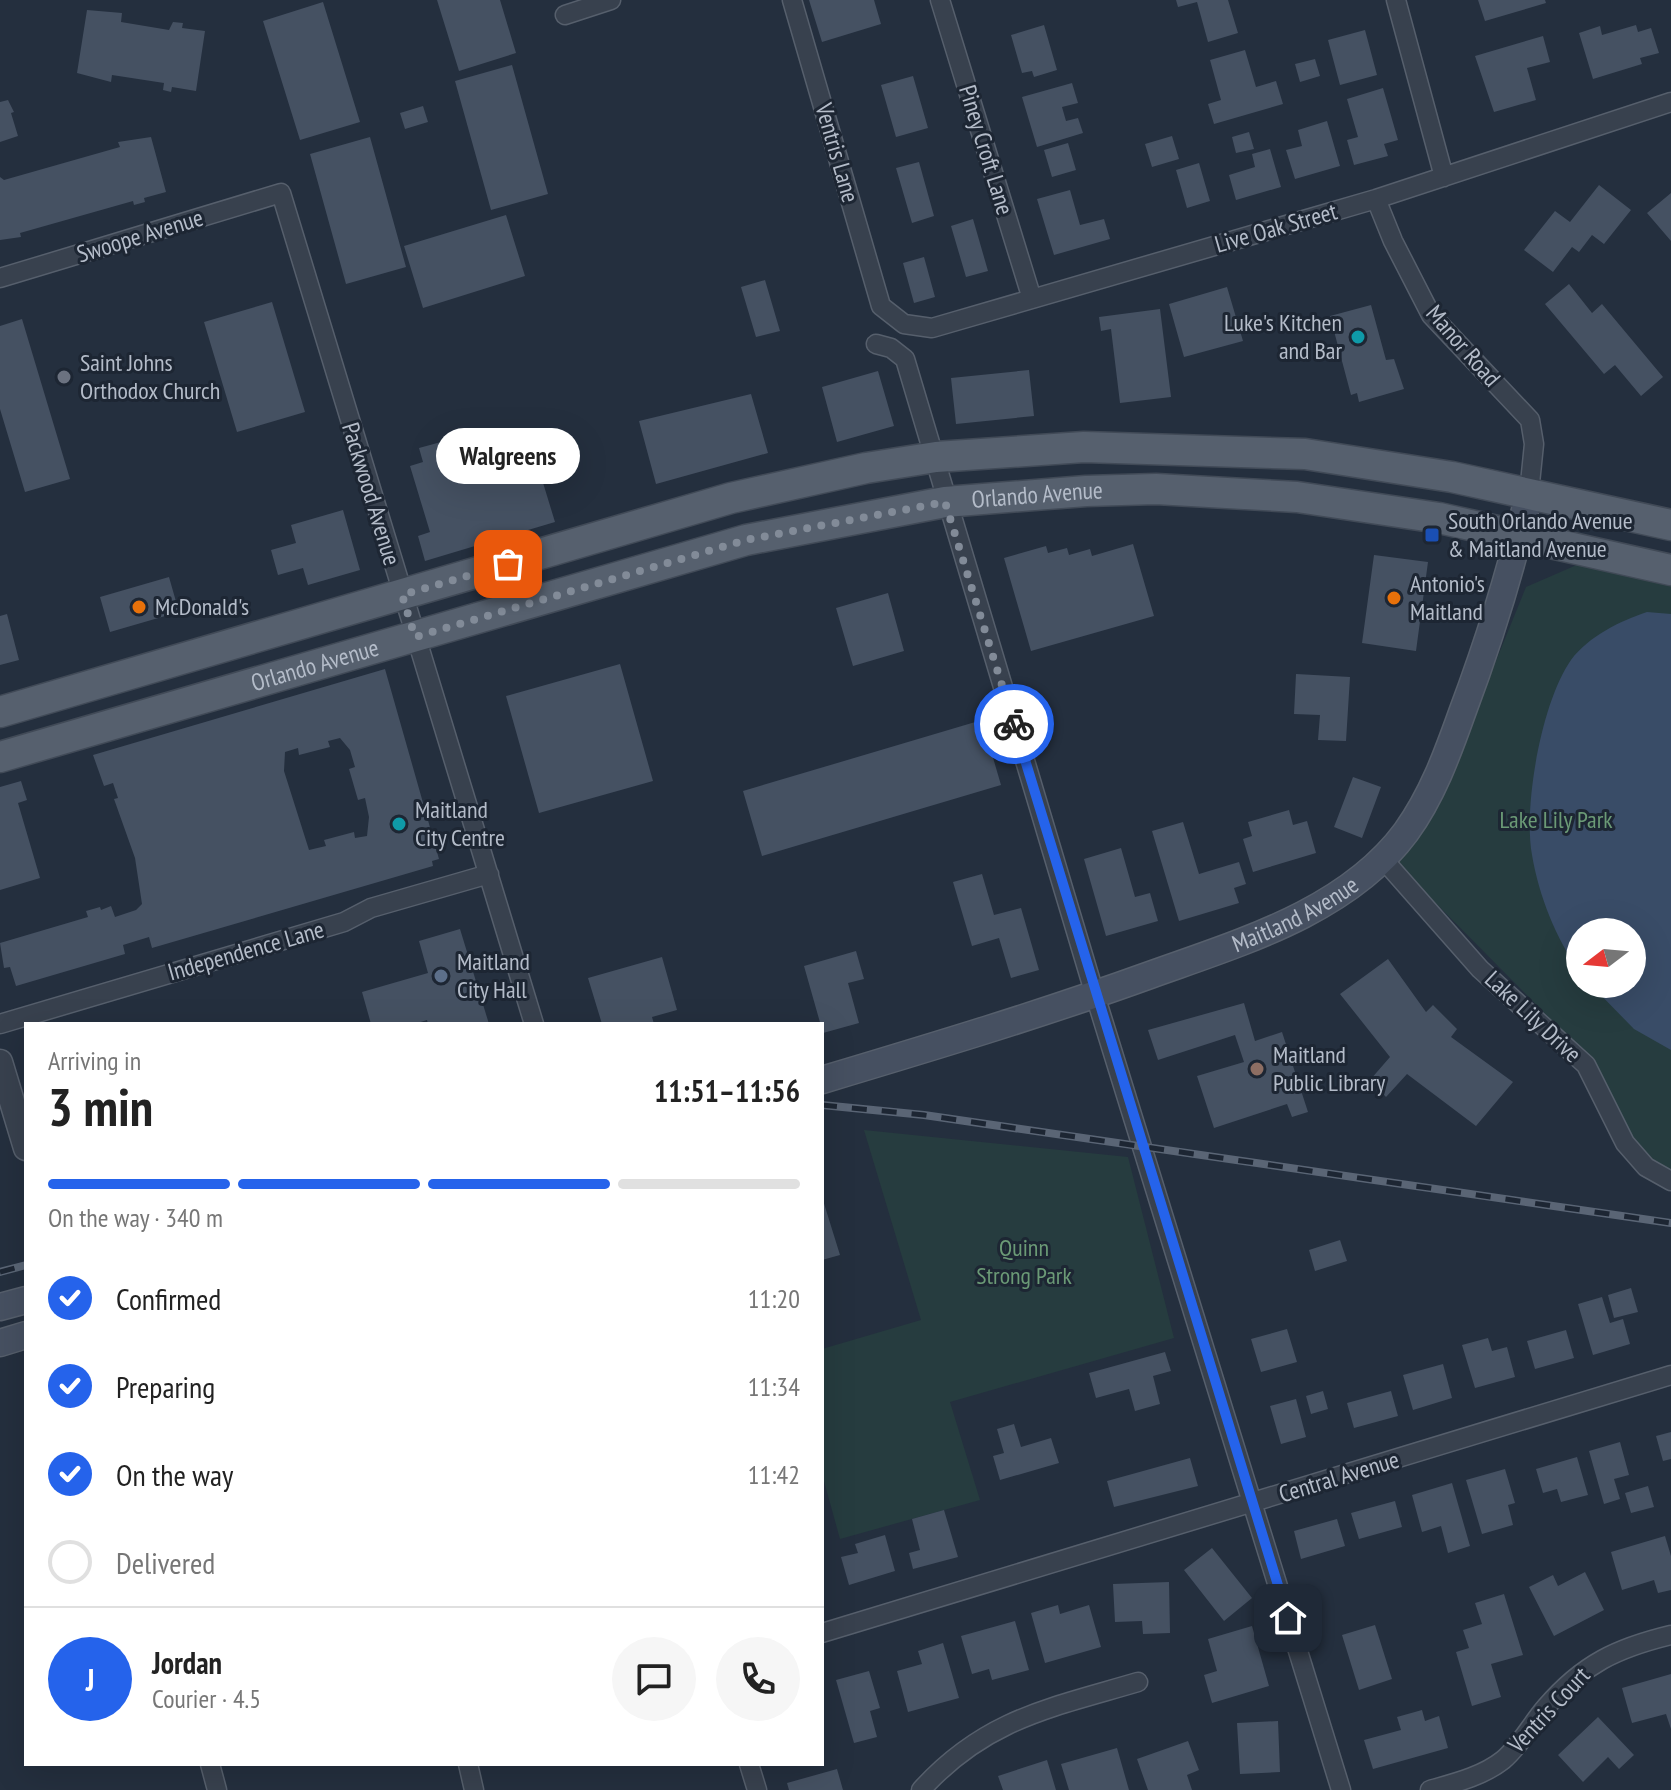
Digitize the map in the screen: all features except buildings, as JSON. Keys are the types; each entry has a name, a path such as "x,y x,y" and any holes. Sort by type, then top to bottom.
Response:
{"main road":[{"name":"Orlando Avenue","path":"0,712 731,498 853,471 936,457 1084,447 1249,450 1376,464 1529,493 1671,525"},
{"name":"Orlando Avenue","path":"0,757 746,540 945,502 1086,491 1231,493 1367,506 1671,570"},
{"name":"Maitland Avenue","path":"824,1079 1095,995 1275,930 1338,892 1383,859 1405,833 1436,784 1482,659 1529,493"},
{"path":"0,1307 24,1301"},
{"path":"0,1343 24,1336"}],"street":[{"path":"565,15 611,0"},
{"name":"Ventris Lane","path":"792,0 881,306"},
{"name":"Piney Croft Lane","path":"940,0 1032,299"},
{"path":"1396,0 1444,177"},
{"name":"Live Oak Street","path":"881,306 904,324 932,328 1376,199 1671,102"},
{"name":"Swoope Avenue","path":"0,278 281,193"},
{"name":"Packwood Avenue","path":"281,193 533,1022"},
{"name":"Manor Road","path":"1376,199 1393,241 1431,315 1530,420 1534,444 1529,493"},
{"path":"876,344 891,348 905,359 936,457 945,502 1095,995 1127,1088 1341,1790"},
{"name":"Lake Lily Drive","path":"1383,859 1480,969 1586,1065 1625,1143 1646,1167 1671,1181"},
{"name":"Independence Lane","path":"0,1024 344,922 371,908 489,874"},
{"path":"0,1062 24,1141"},
{"name":"Central Avenue","path":"824,1632 1671,1375"},
{"name":"Ventris Court","path":"1430,1790 1472,1777 1504,1759 1548,1704 1589,1665 1628,1646 1671,1635"},
{"path":"921,1790 966,1747 1020,1717 1138,1682"},
{"path":"211,1766 217,1790"},
{"path":"468,1766 474,1790"},
{"path":"750,1766 757,1790"}],"green space":[{"name":"Lake Lily Park","path":"1579,564 1671,584 1671,1174 1652,1162 1631,1138 1592,1061 1391,858 1444,789 1526,587"},
{"name":"Quinn Strong Park","path":"864,1130 1128,1157 1174,1338 950,1402 980,1500 840,1539 824,1481 824,1348 921,1320"}],"water":[{"path":"1647,612 1671,614 1671,1050 1634,1029 1604,998 1646,998 1646,918 1566,918 1566,950 1544,901 1532,855 1530,809 1533,782 1551,701 1578,651 1616,625"}],"railway":[{"path":"824,1105 924,1115 1671,1223"},
{"path":"0,1272 24,1266"}],"way so far":[{"path":"508,564 402,595 415,637 746,540 864,515 945,502 1014,724"}],"place":[{"name":"Luke's Kitchen and Bar","path":"1358,337"},
{"name":"Saint Johns Orthodox Church","path":"64,377"},
{"name":"South Orlando Avenue & Maitland Avenue","path":"1432,535"},
{"name":"Walgreens","path":"508,564"},
{"name":"Antonio's Maitland","path":"1394,598"},
{"name":"McDonald's","path":"139,607"},
{"name":"Maitland City Centre","path":"399,824"},
{"name":"Maitland City Hall","path":"441,976"},
{"name":"Maitland Public Library","path":"1257,1069"}],"route":[{"path":"1014,724 1288,1618"}]}
